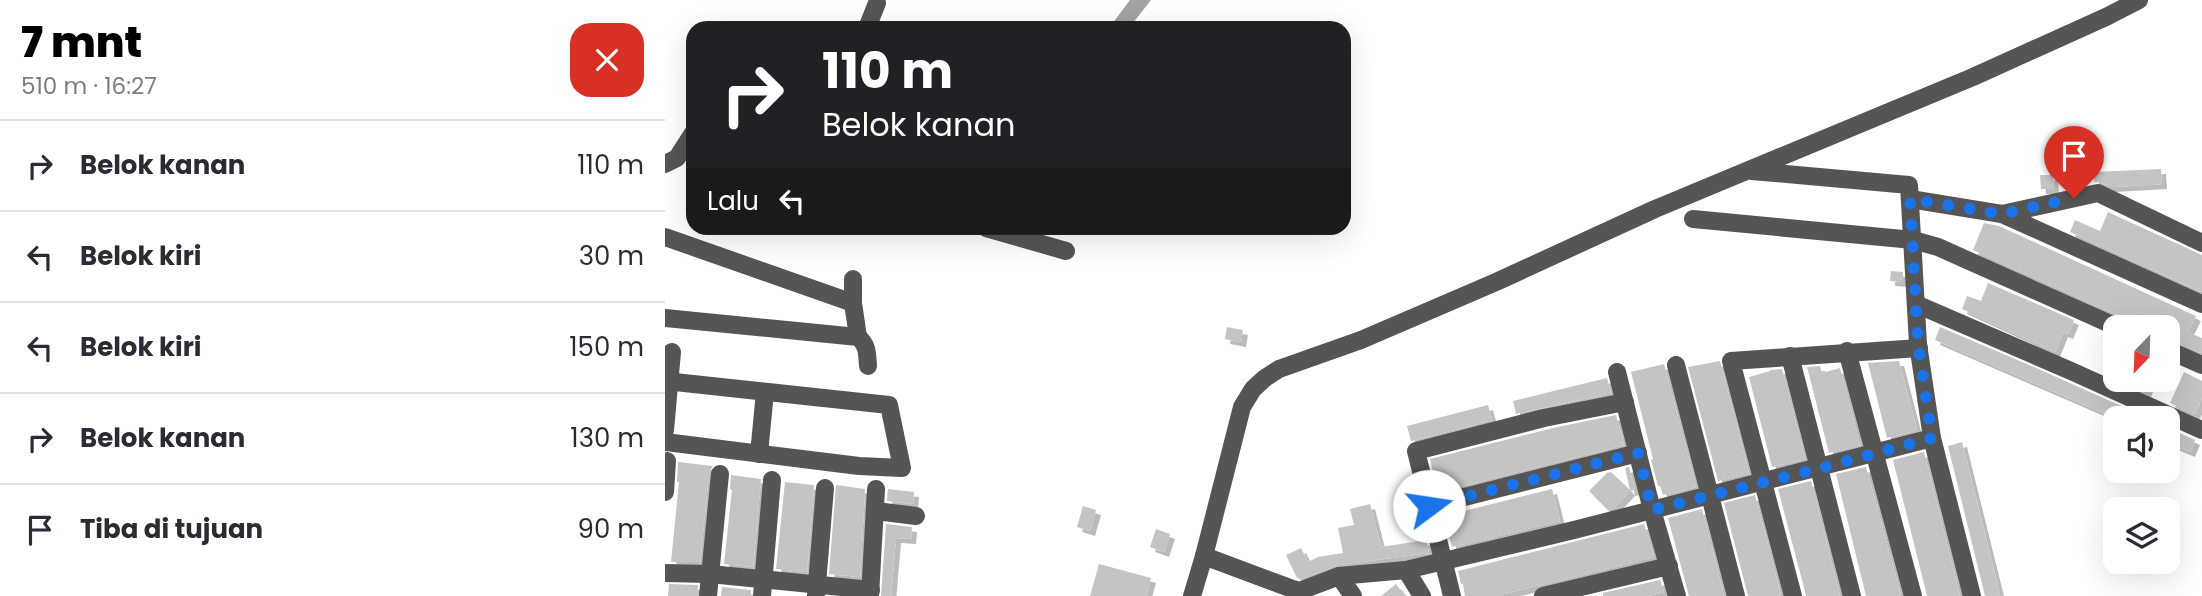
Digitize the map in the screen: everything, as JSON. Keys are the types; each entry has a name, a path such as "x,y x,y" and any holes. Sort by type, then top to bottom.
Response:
{"street":[{"path":"1192,596 1205,556 1242,407 1254,389 1279,369 1361,340 1655,209 1973,77 2106,18 2139,0"},
{"path":"870,21 877,3"},
{"path":"665,164 677,158 686,144"},
{"path":"1749,170 1909,184 1919,348 1932,438 1972,596"},
{"path":"2002,214 2098,193 2202,243"},
{"path":"1910,199 2002,214 2202,304"},
{"path":"1693,219 1913,240 1938,247 2103,321"},
{"path":"1010,235 1066,251"},
{"path":"665,237 853,303"},
{"path":"853,279 857,337"},
{"path":"1916,304 2202,430"},
{"path":"665,318 857,337 867,349 868,366"},
{"path":"1793,596 1731,361 1919,348"},
{"path":"1847,351 1913,596"},
{"path":"665,430 672,352"},
{"path":"1790,356 1852,596"},
{"path":"2181,356 2202,365"},
{"path":"1676,366 1736,596"},
{"path":"1617,372 1677,596"},
{"path":"665,442 859,466 902,468 889,405 668,381"},
{"path":"759,453 765,392"},
{"path":"1452,596 1416,451 1544,418 1625,402"},
{"path":"1205,556 1300,592 1339,576 1406,570 1710,496 1932,438"},
{"path":"1429,506 1638,453"},
{"path":"665,492 667,461"},
{"path":"708,596 720,474"},
{"path":"763,588 772,480"},
{"path":"817,590 825,488"},
{"path":"665,573 710,574 763,588 871,593 876,489"},
{"path":"876,511 916,516"},
{"path":"1543,596 1669,566"},
{"path":"1406,570 1422,596"},
{"path":"1339,576 1353,596"}],"shaded area":[{"path":"1130,0 1151,0 1134,21 1114,21"}],"building":[{"path":"2161,169 2162,184 2111,187 2094,182 2094,172"},
{"path":"2040,175 2053,175 2054,189 2041,189"},
{"path":"2108,212 2202,255 2202,292 2070,232 2075,220 2100,231"},
{"path":"1984,223 1999,226 2196,316 2188,332 2202,338 2202,353 2181,344 2181,315 2118,315 1973,250"},
{"path":"1891,271 1903,272 1903,282 1890,281"},
{"path":"1988,283 2074,320 2068,334 2063,332 2055,352 1962,309 1967,296 1981,301"},
{"path":"1227,327 1243,330 1241,342 1225,339"},
{"path":"1940,327 2121,406 2103,406 2103,413 1935,340"},
{"path":"1720,361 1749,473 1718,481 1688,367"},
{"path":"1899,361 1917,430 1887,438 1868,363"},
{"path":"1664,364 1696,487 1663,495 1651,460 1653,459 1631,372"},
{"path":"1820,366 1822,373 1840,368 1860,445 1829,453 1807,367"},
{"path":"1782,369 1805,459 1772,467 1749,377"},
{"path":"2184,372 2202,381 2202,397 2195,414 2170,403 2175,392 2181,392"},
{"path":"1607,378 1611,393 1516,414 1513,401"},
{"path":"1488,405 1492,420 1411,441 1407,426"},
{"path":"1616,415 1624,445 1438,492 1430,459"},
{"path":"2180,433 2195,440 2190,452 2180,448"},
{"path":"1962,442 2000,595 1985,596 1948,446"},
{"path":"1924,452 1960,596 1927,596 1893,460"},
{"path":"678,462 713,466 709,473 700,562 671,562 679,482"},
{"path":"1629,467 1635,490 1630,491 1614,508 1608,510 1589,491 1611,472 1630,490 1625,468"},
{"path":"1866,467 1901,596 1866,596 1836,474"},
{"path":"731,475 761,479 753,567 724,564 732,490"},
{"path":"1811,481 1840,596 1806,596 1778,489"},
{"path":"785,482 814,485 807,572 776,569"},
{"path":"836,485 865,489 860,577 829,574"},
{"path":"888,489 914,492 913,504 887,501"},
{"path":"1552,489 1560,521 1452,547 1444,516"},
{"path":"1755,495 1781,596 1748,596 1724,503"},
{"path":"1370,504 1381,547 1426,540 1429,553 1338,565 1297,578 1286,555 1301,548 1308,562 1318,557 1343,553 1338,528 1354,525 1350,509"},
{"path":"1083,506 1096,510 1090,531 1077,527"},
{"path":"1702,509 1724,596 1689,596 1668,518"},
{"path":"886,524 912,527 911,539 896,538 891,596 881,596"},
{"path":"1644,524 1654,557 1496,596 1465,596 1458,571"},
{"path":"1156,529 1170,534 1164,552 1150,547"},
{"path":"1099,564 1151,578 1146,596 1090,596"},
{"path":"1660,580 1664,592 1647,596 1603,596 1603,593"},
{"path":"669,584 698,585 697,596 668,596"},
{"path":"1396,584 1405,596 1381,596"},
{"path":"722,587 751,590 751,596 721,596"}],"route":[{"path":"1429,506 1638,453 1652,510 1932,438 1918,344 1910,199 2002,214 2074,198"}]}
